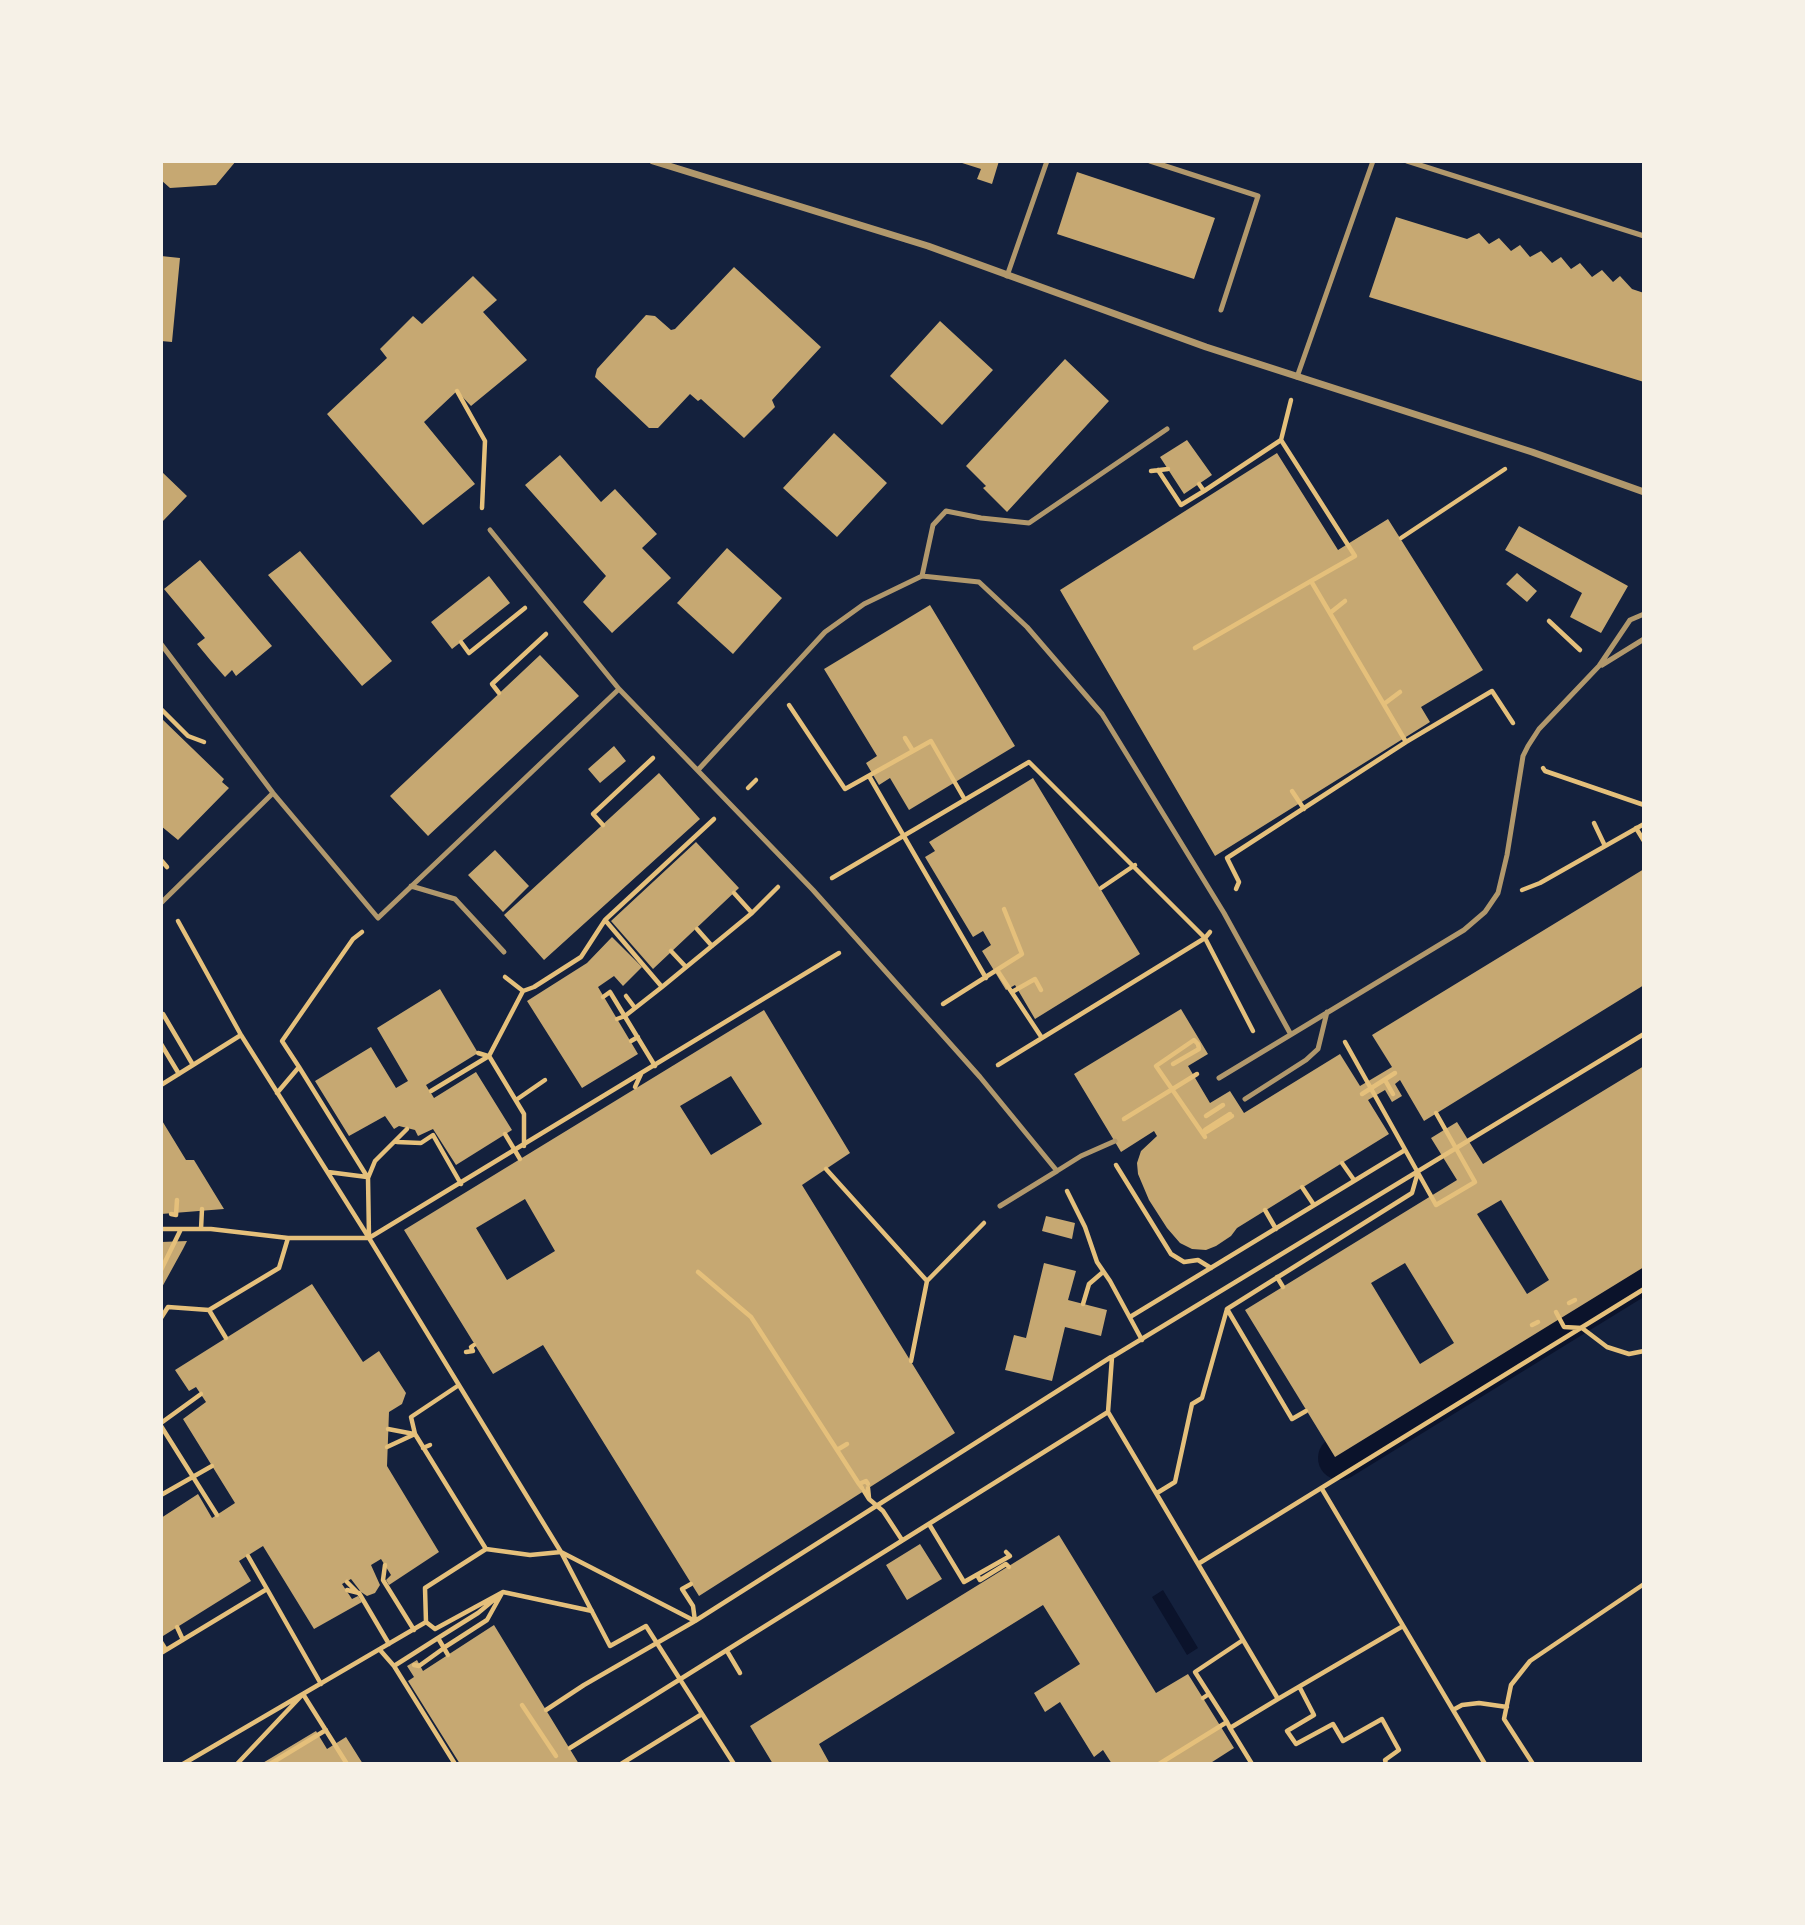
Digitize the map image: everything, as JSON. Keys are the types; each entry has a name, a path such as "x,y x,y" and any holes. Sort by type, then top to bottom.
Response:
{"street":[{"path":"653,161 928,246 1206,347 1532,452 1644,492"}],"lane":[{"path":"1007,276 1047,161"},
{"path":"1150,161 1258,196 1221,310"},
{"path":"1297,377 1373,161"},
{"path":"1407,161 1644,236"},
{"path":"922,576 933,525 946,511 1029,523 1167,429"},
{"path":"490,530 619,689 795,871 980,1077 1057,1171"},
{"path":"698,769 825,632 864,604 922,576 979,583 1027,627 1102,714 1224,913 1290,1033"},
{"path":"1219,1078 1464,930 1485,912 1498,893 1523,756 1528,746 1539,729 1599,666 1630,620 1644,614"},
{"path":"1599,666 1644,639"},
{"path":"161,644 273,793 378,918 619,689"},
{"path":"163,901 273,793"},
{"path":"411,886 455,899 504,952"},
{"path":"1245,1099 1306,1060 1318,1049 1327,1012"},
{"path":"1000,1206 1081,1156 1115,1141"}],"path":[{"path":"1158,470 1181,505 1281,440 1297,377"},
{"path":"457,391 485,440 482,510"},
{"path":"1195,648 1355,556 1281,440"},
{"path":"1401,538 1532,452"},
{"path":"1199,484 1204,491"},
{"path":"1311,582 1406,743"},
{"path":"461,642 468,653 543,595"},
{"path":"1330,613 1345,601"},
{"path":"499,693 492,684 562,619"},
{"path":"1549,621 1588,658"},
{"path":"776,685 845,789 931,741 965,800"},
{"path":"980,1077 1205,939 1224,913 1239,882 1227,858 1492,691 1545,771 1644,805"},
{"path":"1384,704 1400,692"},
{"path":"161,709 188,736 207,743"},
{"path":"905,738 913,751"},
{"path":"603,825 593,814 658,754"},
{"path":"824,883 1029,762 1135,865 1205,939 1257,1038"},
{"path":"869,776 986,978 1023,954 1004,909"},
{"path":"1292,791 1304,809"},
{"path":"431,1091 489,1056 523,991 534,987 581,957 605,920 730,803"},
{"path":"1594,823 1605,846"},
{"path":"1498,893 1518,891 1540,883 1644,824"},
{"path":"1636,828 1644,841"},
{"path":"177,859 169,869 163,901 241,1035 561,1552 610,1646 646,1626 734,1764"},
{"path":"1101,888 1135,865"},
{"path":"617,1019 625,1016 662,987 752,913 795,871"},
{"path":"734,893 752,913"},
{"path":"368,1178 282,1041 353,939 378,918"},
{"path":"605,920 662,987"},
{"path":"696,929 712,946"},
{"path":"671,951 686,967"},
{"path":"161,1229 201,1229 289,1238 369,1238 515,1152 836,954"},
{"path":"997,970 1042,1038"},
{"path":"1012,992 1035,979 1041,990"},
{"path":"603,997 610,992 655,1066"},
{"path":"626,996 635,1008"},
{"path":"1327,1012 1436,1205 1475,1182 1436,1113"},
{"path":"163,1014 193,1065"},
{"path":"546,1710 695,1621 1112,1356 1644,1034"},
{"path":"161,1085 241,1035"},
{"path":"631,1041 638,1037"},
{"path":"1172,1063 1199,1049 1198,1044 1194,1040 1156,1066 1203,1134 1232,1113"},
{"path":"161,1044 178,1074"},
{"path":"478,1053 489,1056 524,1114 524,1146"},
{"path":"277,1093 299,1067"},
{"path":"635,1087 642,1073"},
{"path":"1362,1094 1395,1073"},
{"path":"516,1100 545,1080"},
{"path":"1385,1080 1393,1094"},
{"path":"1172,1089 1098,1135 1171,1254 1184,1262 1198,1260 1210,1268"},
{"path":"1206,1116 1226,1103"},
{"path":"369,1238 368,1178 375,1161 407,1129"},
{"path":"505,1134 520,1159"},
{"path":"396,1142 421,1143 433,1135 461,1184"},
{"path":"1130,1317 1405,1150"},
{"path":"1342,1163 1354,1180"},
{"path":"826,1169 927,1281"},
{"path":"1057,1171 1085,1227 1097,1262 1142,1340"},
{"path":"328,1172 368,1178"},
{"path":"1157,1493 1175,1482 1192,1404 1202,1398 1227,1308 1412,1193 1418,1172"},
{"path":"1302,1188 1314,1205"},
{"path":"171,1214 176,1215 177,1200"},
{"path":"911,1361 927,1281 1000,1206"},
{"path":"201,1229 202,1209"},
{"path":"1265,1210 1276,1229"},
{"path":"161,1269 181,1229"},
{"path":"161,1318 168,1307 209,1310 279,1268 289,1238"},
{"path":"698,1272 751,1317 864,1487 869,1499 877,1505 902,1540"},
{"path":"1083,1304 1089,1284 1103,1272"},
{"path":"1277,1277 1283,1287"},
{"path":"1198,1564 1644,1289"},
{"path":"1227,1308 1292,1419 1306,1411"},
{"path":"209,1310 226,1338"},
{"path":"1556,1312 1564,1327 1582,1328 1606,1347 1629,1354 1644,1351"},
{"path":"1532,1325 1538,1322"},
{"path":"466,1352 473,1351 471,1347 474,1345"},
{"path":"1112,1356 1108,1412 1278,1699"},
{"path":"459,1385 411,1417 415,1434 486,1549"},
{"path":"201,1394 161,1424 217,1515"},
{"path":"570,1748 1108,1412"},
{"path":"388,1429 415,1434"},
{"path":"387,1447 415,1434"},
{"path":"837,1450 847,1444"},
{"path":"423,1448 430,1445"},
{"path":"161,1495 212,1466"},
{"path":"1322,1489 1485,1764"},
{"path":"929,1524 964,1582 1010,1556 1006,1552"},
{"path":"426,1622 425,1588 486,1549 530,1555 561,1552 695,1621"},
{"path":"248,1556 321,1684"},
{"path":"977,1574 981,1580 1006,1563 1009,1567"},
{"path":"385,1565 383,1580 414,1630"},
{"path":"346,1581 359,1593 389,1644"},
{"path":"691,1584 682,1589 693,1606 695,1621"},
{"path":"1533,1764 1504,1718 1511,1685 1530,1661 1644,1584"},
{"path":"161,1642 163,1651 267,1589"},
{"path":"347,1590 359,1593"},
{"path":"435,1629 503,1592 592,1611"},
{"path":"394,1666 478,1613 503,1592"},
{"path":"414,1665 419,1666 487,1620 503,1592"},
{"path":"426,1622 435,1629 446,1648"},
{"path":"183,1764 426,1622"},
{"path":"1158,1764 1300,1688 1403,1626"},
{"path":"177,1627 183,1640"},
{"path":"436,1639 446,1648"},
{"path":"1243,1640 1195,1672 1252,1764"},
{"path":"380,1650 394,1666 455,1764"},
{"path":"727,1651 740,1673"},
{"path":"1300,1688 1314,1715 1287,1731 1296,1744 1333,1724 1343,1741 1382,1719 1399,1750 1385,1760 1386,1764"},
{"path":"303,1694 347,1764"},
{"path":"237,1764 303,1694"},
{"path":"1203,1698 1209,1694"},
{"path":"1452,1710 1462,1705 1479,1703 1507,1707"},
{"path":"522,1705 556,1756"},
{"path":"621,1764 702,1714"},
{"path":"270,1764 327,1730"}],"water":[{"path":"1644,1267 1644,1277 1500,1366 1495,1358"},
{"path":"1451,1385 1455,1393 1341,1461 1338,1455"},
{"path":"1163,1590 1198,1648 1187,1655 1152,1597"}],"building":[{"path":"161,161 236,161 216,185 170,188 161,180"},
{"path":"999,161 992,184 977,179 981,169 959,162"},
{"path":"1077,172 1215,218 1194,279 1057,234"},
{"path":"1396,217 1467,239 1479,233 1489,244 1499,238 1511,251 1520,245 1530,257 1541,251 1552,263 1561,257 1571,269 1580,263 1592,277 1602,270 1613,282 1620,276 1632,289 1644,293 1644,382 1369,297"},
{"path":"161,256 180,258 172,342 161,341"},
{"path":"734,267 821,347 772,400 775,407 744,438 701,399 698,401 690,394 658,428 649,428 595,377 597,369 646,315 655,316 671,330 675,329"},
{"path":"473,276 497,300 483,312 527,360 471,406 457,391 424,422 475,484 423,525 327,414 387,358 380,349 413,316 422,324"},
{"path":"940,321 993,370 942,425 890,376"},
{"path":"1065,359 1109,401 1007,512 966,466"},
{"path":"834,433 887,483 837,537 783,488"},
{"path":"1187,440 1212,475 1184,494 1160,457"},
{"path":"1277,453 1338,550 1388,519 1483,670 1421,707 1430,722 1215,856 1060,590"},
{"path":"560,455 601,502 615,489 657,534 642,548 671,578 612,633 583,602 606,576 525,485"},
{"path":"161,471 187,496 162,522 161,521"},
{"path":"1519,526 1628,586 1601,633 1570,617 1582,593 1505,550"},
{"path":"727,548 782,598 733,654 677,603"},
{"path":"300,551 392,661 362,686 268,575"},
{"path":"200,560 272,646 236,676 232,670 225,677 211,661 197,644 205,638 164,589"},
{"path":"1517,573 1537,591 1527,602 1506,584"},
{"path":"489,576 510,603 452,649 431,622"},
{"path":"930,605 1015,746 909,810 890,778 879,785 866,763 877,756 824,669"},
{"path":"540,655 579,696 428,836 390,796"},
{"path":"161,718 224,779 222,782 229,788 178,840 161,826"},
{"path":"614,746 626,761 600,783 588,769"},
{"path":"659,773 700,819 544,960 504,915"},
{"path":"1033,778 1140,954 1035,1019 1015,985 1006,990 982,951 991,945 983,931 973,937 925,857 935,851 929,842"},
{"path":"696,842 739,888 653,969 611,921"},
{"path":"495,850 529,886 503,912 468,875"},
{"path":"1644,869 1644,985 1424,1121 1400,1080 1395,1084 1402,1096 1392,1102 1385,1090 1368,1100 1389,1134 1206,1250 1192,1249 1180,1243 1149,1200 1138,1174 1137,1163 1141,1151 1157,1136 1154,1131 1121,1152 1074,1074 1181,1009 1208,1054 1188,1066 1210,1103 1230,1091 1244,1113 1340,1054 1360,1086 1392,1067 1372,1035"},
{"path":"612,937 642,967 623,986 614,976 598,987 638,1054 582,1088 527,1001 587,963"},
{"path":"440,989 478,1053 426,1085 434,1098 476,1072 512,1130 456,1165 433,1129 418,1136 415,1130 399,1126 394,1129 385,1116 349,1136 315,1081 371,1047 396,1088 408,1081 377,1028"},
{"path":"764,1010 850,1153 802,1185 955,1433 699,1596 543,1345 493,1374 404,1230","holes":["731,1076 762,1124 711,1155 680,1106","525,1199 555,1251 507,1280 476,1228"]},
{"path":"1644,1066 1644,1267 1335,1457 1245,1310 1457,1180 1431,1138 1457,1122 1483,1164","holes":["1501,1200 1549,1280 1527,1294 1477,1214","1405,1263 1454,1343 1420,1364 1371,1283"]},
{"path":"161,1119 186,1160 194,1160 224,1209 161,1214"},
{"path":"1046,1216 1075,1223 1072,1239 1042,1231"},
{"path":"187,1241 183,1249 161,1289 161,1242"},
{"path":"1044,1263 1076,1271 1068,1300 1107,1310 1101,1336 1065,1327 1052,1381 1005,1370 1014,1335 1026,1338"},
{"path":"312,1284 363,1362 379,1351 406,1393 402,1404 389,1412 387,1466 439,1552 389,1585 386,1580 391,1575 381,1559 371,1565 380,1585 375,1593 367,1596 351,1579 342,1584 352,1599 358,1596 362,1602 314,1629 263,1546 239,1561 251,1581 163,1636 161,1518 198,1494 212,1518 235,1503 183,1419 206,1402 196,1387 189,1391 175,1370"},
{"path":"1059,1535 1156,1693 1188,1674 1234,1748 1209,1764 1112,1764 1103,1750 1094,1757 1060,1702 1045,1712 1034,1693 1080,1664 1043,1605 819,1744 830,1764 773,1764 750,1726"},
{"path":"920,1544 942,1579 907,1600 886,1565"},
{"path":"494,1625 579,1764 460,1764 408,1681 414,1677 407,1666 417,1660 423,1671"},
{"path":"316,1731 327,1749 346,1737 363,1764 261,1764"}],"waterway":[{"path":"1340,1458 1644,1271"}]}
